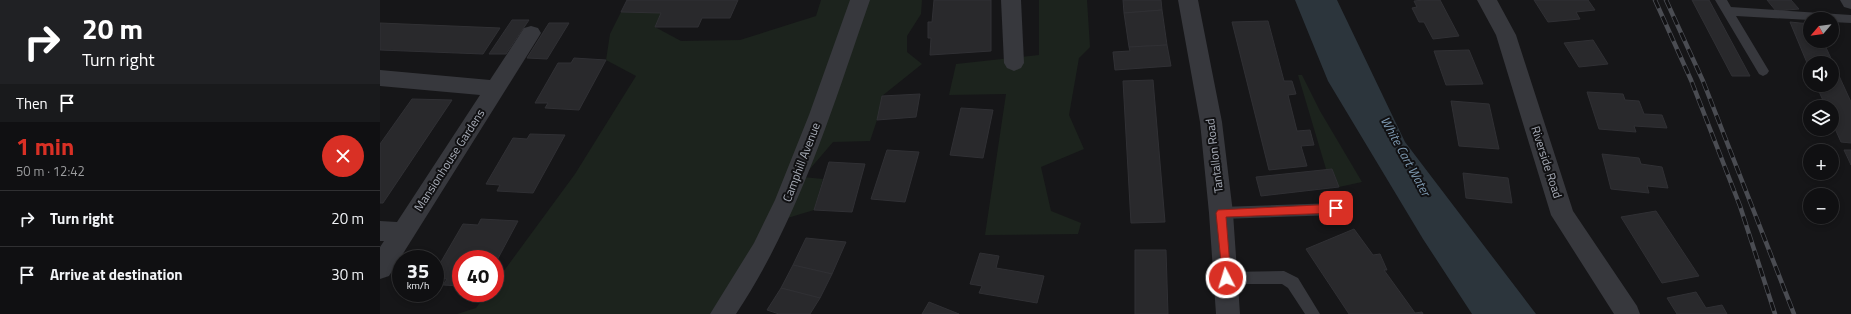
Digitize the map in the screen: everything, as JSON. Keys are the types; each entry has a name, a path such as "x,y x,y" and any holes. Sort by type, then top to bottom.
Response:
{"street":[{"name":"Camphill Avenue","path":"722,314 748,275 774,228 805,153 860,0"},
{"path":"1011,0 1014,63"},
{"name":"Tantallon Road","path":"1188,0 1211,122 1221,213 1228,314"},
{"name":"Riverside Road","path":"1487,0 1506,35 1564,216 1628,314"},
{"name":"Mansionhouse Gardens","path":"380,268 531,33"},
{"path":"380,78 496,88"},
{"path":"380,231 403,232"}],"lane":[{"path":"1721,0 1763,71"},
{"path":"1728,11 1851,19"},
{"path":"1221,213 1336,208"},
{"path":"1226,278 1284,277 1293,283 1313,314"}],"shaded area":[{"path":"821,0 922,0 921,14 907,36 907,52 922,64 882,96 877,120 870,141 833,142 803,177 823,179 814,210 771,223 710,314 457,314 476,308 480,302 504,302 504,271 575,174 636,76 606,60 610,34 621,12 661,13 655,27 681,41 740,40 816,16"},
{"path":"1039,0 1087,0 1090,47 1079,58 1069,115 1084,149 1041,167 1051,211 1081,223 1078,234 985,235 1006,94 949,95 956,64 1039,55"},
{"path":"1298,75 1302,75 1320,111 1362,182 1339,187 1332,169 1326,169"}],"water":[{"name":"White Cart Water","path":"1295,0 1337,0 1405,142 1536,314 1472,314 1423,239 1328,81"}],"building":[{"path":"627,0 738,0 730,18 702,18 698,27 655,27 661,13 621,12"},
{"path":"934,0 991,0 991,51 930,55 931,38 928,38 928,22 932,22"},
{"path":"1123,0 1161,0 1162,10 1124,13"},
{"path":"1440,0 1459,36 1433,39 1424,22 1419,22 1412,8 1417,7 1414,1"},
{"path":"1534,0 1588,0 1595,10 1576,12 1580,19 1548,22"},
{"path":"1692,0 1709,0 1750,76 1732,76"},
{"path":"1767,0 1791,0 1799,9 1776,11"},
{"path":"1162,10 1167,45 1129,47 1124,13"},
{"path":"512,20 529,20 506,54 489,54"},
{"path":"1268,21 1284,81 1292,81 1296,94 1288,95 1297,131 1310,130 1314,145 1301,146 1307,166 1269,170 1232,22"},
{"path":"1790,22 1803,23 1803,48 1826,48 1830,56 1804,56"},
{"path":"380,23 500,28 483,54 380,50"},
{"path":"549,23 569,23 547,59 527,58"},
{"path":"1593,40 1608,64 1579,67 1564,43"},
{"path":"1167,45 1171,66 1115,70 1113,52 1130,51 1129,47"},
{"path":"1469,50 1483,84 1446,85 1434,51"},
{"path":"574,58 606,60 579,110 545,108 548,103 535,103 558,63 571,63"},
{"path":"1839,76 1851,102 1851,143 1841,142 1838,136 1839,100 1823,100 1819,92 1839,92"},
{"path":"1153,80 1165,222 1131,223 1123,81"},
{"path":"1587,92 1623,94 1625,100 1639,101 1644,114 1662,115 1667,128 1634,126 1636,132 1599,129"},
{"path":"920,94 916,117 877,120 882,96"},
{"path":"412,99 452,100 383,203 380,203 380,144"},
{"path":"1451,101 1489,104 1499,149 1459,146"},
{"path":"961,108 993,110 983,158 950,155"},
{"path":"530,134 565,135 533,193 497,191 500,185 486,184 513,138 527,139"},
{"path":"887,150 919,152 905,202 871,199"},
{"path":"1844,150 1851,150 1851,165"},
{"path":"1602,154 1639,158 1641,164 1662,167 1668,188 1647,186 1649,193 1611,189"},
{"path":"829,162 865,164 852,212 814,210"},
{"path":"1332,169 1339,187 1261,196 1256,177"},
{"path":"1463,173 1508,178 1512,203 1466,198"},
{"path":"1656,211 1699,276 1662,283 1621,217"},
{"path":"481,219 518,221 502,250 452,250 452,286 444,285 447,279 444,279 444,257 463,224 478,225"},
{"path":"1354,229 1373,255 1380,254 1387,270 1384,270 1415,313 1422,312 1423,314 1349,314 1306,249"},
{"path":"806,238 846,242 832,274 793,265"},
{"path":"1135,250 1166,250 1168,314 1135,314"},
{"path":"980,253 999,256 996,268 1044,276 1037,303 979,293 982,286 970,284"},
{"path":"793,265 832,274 820,298 781,288"},
{"path":"781,288 820,298 810,314 779,314 767,310"},
{"path":"1696,292 1706,308 1722,305 1727,314 1677,314 1667,298"},
{"path":"929,302 959,314 922,314"}],"railway":[{"path":"1655,0 1691,80 1740,206 1775,314"},
{"path":"1666,0 1703,81 1794,314"}],"route":[{"path":"1226,278 1221,213 1336,208"}]}
